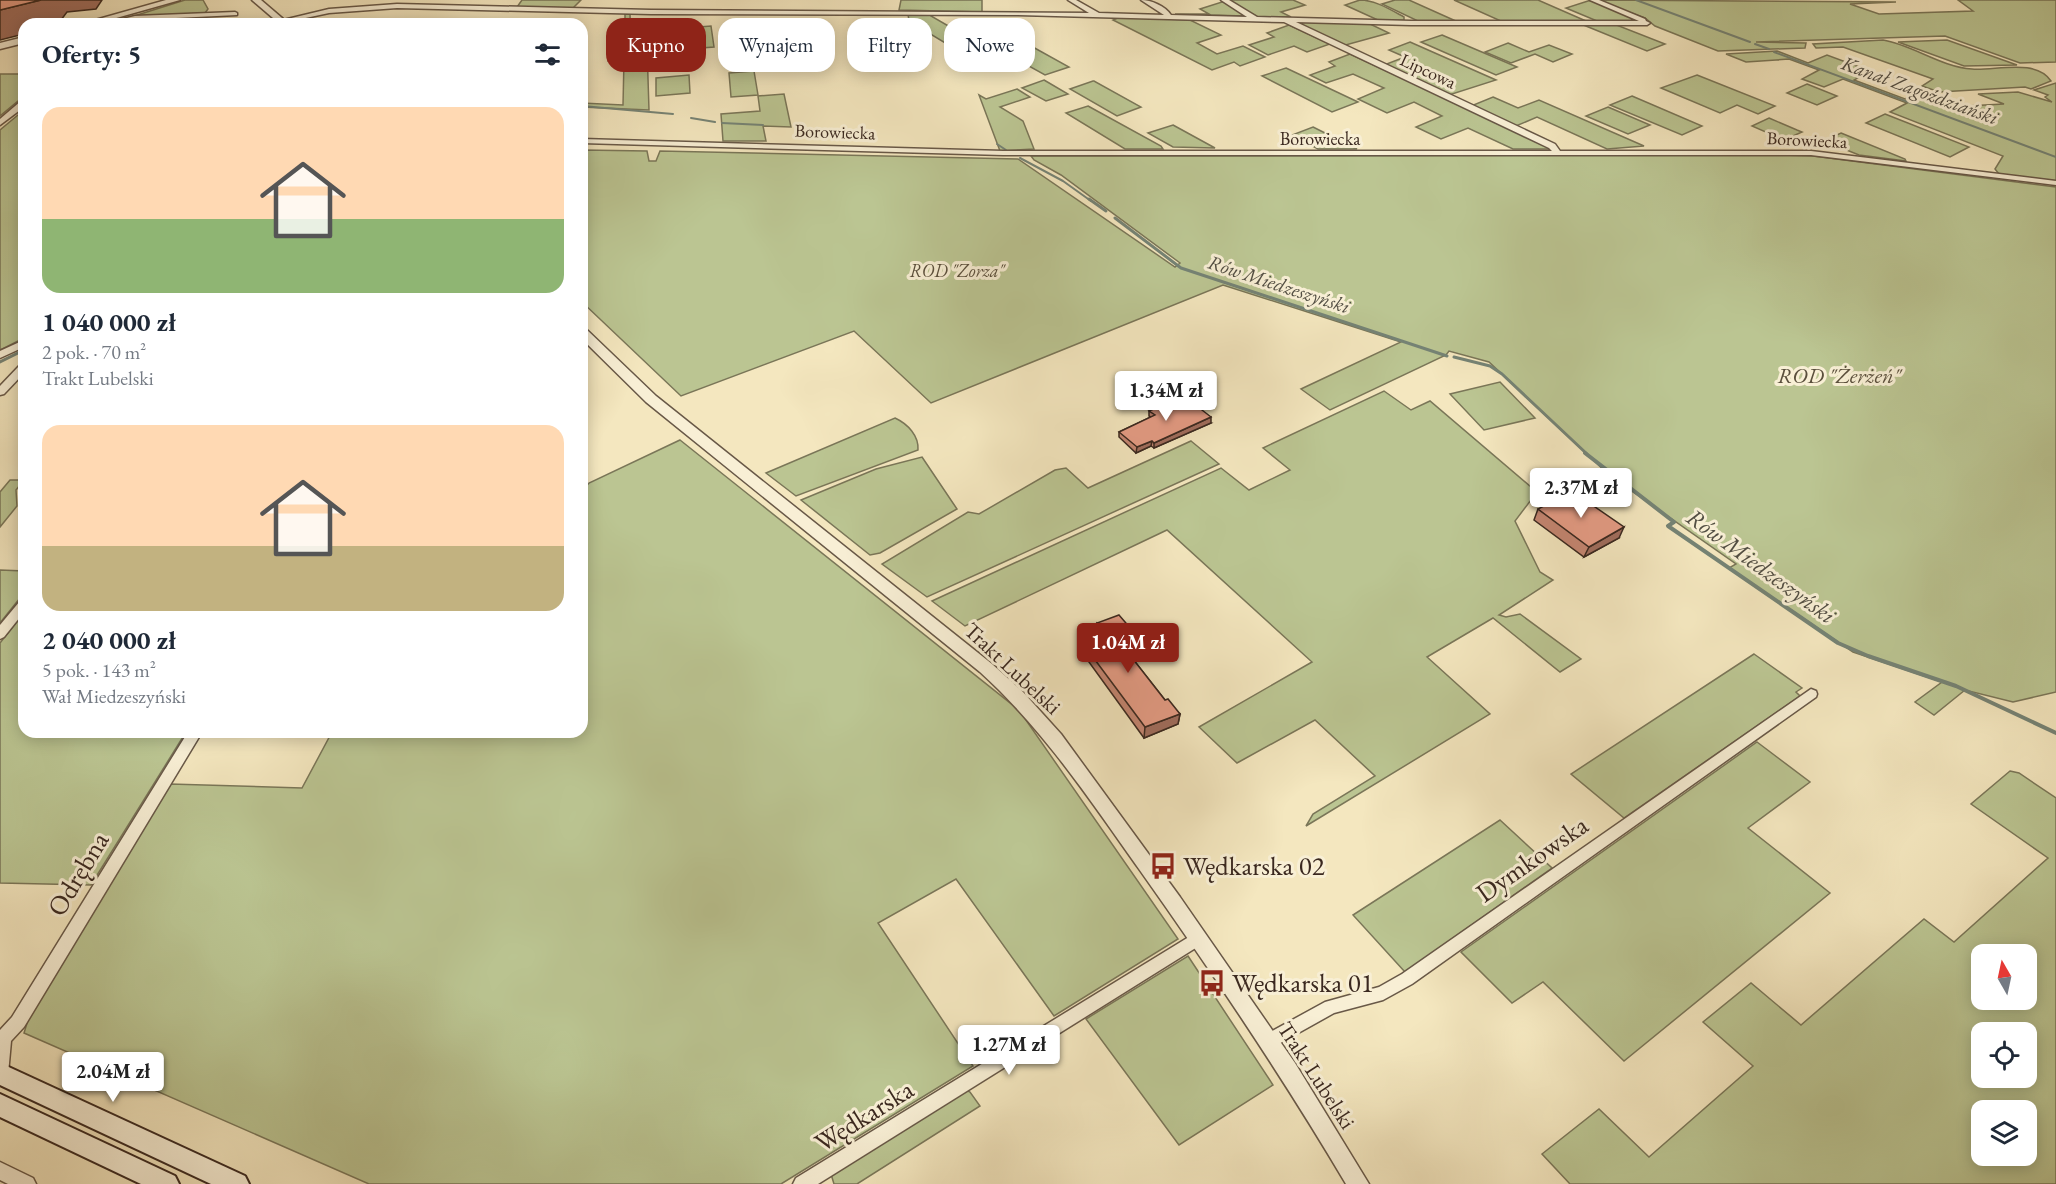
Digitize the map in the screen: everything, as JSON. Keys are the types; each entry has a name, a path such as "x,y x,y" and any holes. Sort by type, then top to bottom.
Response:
{"main road":[{"path":"0,1074 237,1184"},
{"path":"0,1106 167,1184"}],"street":[{"path":"108,18 176,0"},
{"path":"256,0 277,18"},
{"path":"580,10 586,0"},
{"path":"1071,0 1097,15"},
{"path":"1144,0 1166,12 1169,17"},
{"path":"1224,0 1254,18"},
{"path":"302,18 329,11 385,6 1285,18 1411,23 1647,23 1593,0"},
{"path":"135,18 235,14"},
{"name":"Lipcowa","path":"1285,18 1289,23 1552,146 1558,153"},
{"path":"0,46 18,42"},
{"path":"0,123 18,108"},
{"name":"Borowiecka","path":"588,141 1003,153 1811,153 2056,183"},
{"name":"Trakt Lubelski","path":"588,338 658,405 1017,696 1055,739 1269,1041 1315,1110 1358,1184"},
{"path":"0,355 18,346"},
{"path":"0,392 18,373"},
{"path":"0,634 18,612"},
{"name":"Dymkowska","path":"1269,1041 1331,1007 1383,993 1407,979 1811,694"},
{"name":"Odrębna","path":"0,1074 1,1041 18,1022 191,738"},
{"name":"Wędkarska","path":"802,1184 1197,939"},
{"path":"0,1171 27,1184"}],"green space":[{"path":"185,0 203,0 208,9 205,13 134,16"},
{"path":"522,0 581,0 573,8 517,7"},
{"path":"901,0 982,0 982,12 899,10"},
{"path":"1226,0 1293,0 1305,5 1281,12 1291,17 1258,17"},
{"path":"1360,0 1383,6 1404,17 1404,20 1380,21 1345,5"},
{"path":"1395,0 1409,0 1458,22 1420,22 1382,4"},
{"path":"1454,0 1538,0 1586,21 1503,22"},
{"path":"1591,0 1641,21 1597,21 1566,8"},
{"path":"1595,0 1896,2 1850,4 1879,14 1973,11 1958,0 2056,0 2056,62 2020,63 1945,36 1756,42 1806,43 1805,48 1718,51 1655,26 1645,18"},
{"path":"1225,1 1245,16 1175,14 1209,14 1200,9"},
{"path":"930,13 931,16 944,24 944,42 932,35 932,18 909,18 908,14"},
{"path":"1120,17 1190,20 1221,35 1197,43 1217,54 1243,46 1265,57 1240,66 1234,62 1212,70 1113,20"},
{"path":"1292,20 1368,23 1389,33 1342,46"},
{"path":"1581,24 1614,24 1665,44 1647,51"},
{"path":"1289,25 1330,44 1307,52 1294,46 1268,55 1249,45 1274,37 1267,33"},
{"path":"706,26 711,26 714,47 706,48"},
{"path":"1442,35 1517,67 1496,75 1421,42"},
{"path":"1883,40 1961,67 1972,69 2025,68 2044,74 2051,81 2031,89 2025,87 1939,92 1922,86 1933,79 1843,47 1816,48 1813,44"},
{"path":"1947,40 2017,65 1964,66 1898,42"},
{"path":"1410,42 1496,80 1449,95 1384,65 1405,57 1389,50"},
{"path":"1508,43 1529,52 1549,45 1572,54 1553,62 1535,54 1511,63 1485,52"},
{"path":"1035,48 1069,67 1045,75 1035,69"},
{"path":"1777,51 1808,63 1827,55 1870,71 1854,80 1905,99 1923,90 1966,106 2004,104 1978,94 2018,92 2052,102 2045,97 2048,95 2034,90 2056,83 2056,181 1999,174 1995,169 2003,156 1890,112 1907,103 1843,79 1824,87 1802,79 1819,70 1789,59 1746,62 1726,54"},
{"path":"1350,54 1548,146 1548,149 1513,149 1468,128 1441,139 1416,127 1442,116 1414,102 1387,113 1358,99 1384,88 1353,74 1326,83 1310,75 1335,66 1329,62"},
{"path":"1286,68 1358,102 1332,112 1262,76"},
{"path":"624,72 648,72 649,110 588,107 588,103 623,105"},
{"path":"754,72 758,95 731,97 729,73"},
{"path":"0,74 18,74 18,101 0,116"},
{"path":"689,75 690,93 656,96 656,78"},
{"path":"1697,75 1775,106 1758,114 1737,105 1720,113 1661,88"},
{"path":"1044,80 1068,94 1046,101 1022,88"},
{"path":"1094,81 1141,107 1117,116 1070,89"},
{"path":"1807,84 1837,96 1817,105 1787,93"},
{"path":"1017,89 1030,97 1000,107 1023,121 1034,149 1000,151 979,95 986,99"},
{"path":"784,94 791,127 763,126 766,141 723,141 721,114 760,111 758,96"},
{"path":"1632,96 1702,126 1682,135 1610,105"},
{"path":"1493,97 1518,108 1539,100 1644,146 1607,149 1537,117 1516,126 1471,106"},
{"path":"1088,106 1163,149 1125,149 1066,113"},
{"path":"1608,107 1650,125 1628,134 1586,116"},
{"path":"1885,114 1969,147 1950,157 1866,123"},
{"path":"18,115 18,341 0,350 0,130"},
{"path":"1769,118 1802,132 1784,140 1752,126"},
{"path":"1173,125 1215,148 1173,147 1148,133"},
{"path":"1313,127 1357,149 1318,149 1292,135"},
{"path":"1841,133 1906,161 1859,155 1824,141"},
{"name":"ROD \"Żerżeń\"","path":"588,150 647,151 649,161 656,161 660,151 1018,159 1175,267 1180,263 1061,175 1031,156 1782,155 1813,156 2056,187 2056,692 2013,702 1965,690 1934,715 1915,702 1942,682 1853,652 1729,568 1736,564 1609,475 1489,362 1449,351 1446,355 1330,410 1301,389 1401,342 1223,285 931,403 854,331 681,396 588,308"},
{"path":"1500,382 1535,418 1484,430 1450,394"},
{"path":"1384,391 1411,410 1430,401 1537,492 1515,521 1540,572 1553,580 1499,615 1506,617 1520,614 1581,659 1560,672 1493,618 1427,657 1490,714 1306,826 1313,814 1375,776 1315,720 1237,763 1199,727 1312,662 1167,530 965,626 932,601 1221,468 1249,490 1290,470 1263,448"},
{"path":"895,418 912,431 917,440 918,450 796,496 766,473"},
{"path":"680,440 1019,710 1178,939 1054,1016 956,879 878,923 973,1066 781,1184 369,1184 24,1033 28,1020 170,784 302,788 329,738 588,738 589,483"},
{"path":"1191,441 1219,464 927,597 882,564 968,512 979,514 1055,470 1066,468 1088,488"},
{"path":"922,457 957,509 880,553 870,555 801,500 876,469"},
{"path":"10,480 18,480 17,506 0,527 0,492"},
{"path":"0,570 18,571 18,600 0,623"},
{"path":"18,620 18,738 182,738 91,885 0,883 0,643"},
{"path":"1754,654 1802,688 1796,692 1800,696 1624,818 1571,774"},
{"path":"1757,742 1810,782 1748,828 1830,893 1624,1061 1543,982 1512,1003 1461,952"},
{"path":"2010,771 2019,773 2056,798 2056,1184 1570,1184 1542,1154 1599,1109 1649,1157 1753,1066 1703,1022 1751,983 1801,1025 1924,919 1954,942 2048,858 1971,804"},
{"path":"1500,820 1552,868 1405,972 1353,915"},
{"path":"1188,956 1273,1085 1179,1145 1086,1019"},
{"path":"966,1090 980,1106 857,1184 834,1184 831,1174"}],"building":[{"path":"0,0 41,0 0,10"},
{"path":"1184,396 1211,417 1154,443 1152,441 1137,447 1119,432 1155,415 1149,411"},
{"path":"1572,491 1624,527 1589,547 1538,509"},
{"path":"1119,615 1131,629 1115,636 1165,700 1168,699 1180,714 1145,727 1081,641 1104,632 1097,623"}],"waterway":[{"name":"Kanał Zagoździański","path":"1636,0 1750,42"},
{"name":"Kanał Zagoździański","path":"1755,44 1769,49"},
{"name":"Kanał Zagoździański","path":"1774,52 2056,157"},
{"name":"Rów Miedzeszyński","path":"588,107 673,114"},
{"name":"Rów Miedzeszyński","path":"691,118 715,122"},
{"name":"Rów Miedzeszyński","path":"722,123 763,125"},
{"name":"Rów Miedzeszyński","path":"997,144 1006,150"},
{"name":"Rów Miedzeszyński","path":"1020,158 1063,181 1091,201"},
{"name":"Rów Miedzeszyński","path":"1089,199 1106,211"},
{"name":"Rów Miedzeszyński","path":"1115,218 1181,268 1447,356"},
{"name":"Rów Miedzeszyński","path":"0,362 18,353"},
{"name":"Rów Miedzeszyński","path":"1454,357 1490,366 1502,374 1587,454"},
{"name":"Rów Miedzeszyński","path":"1585,453 1674,522 1668,526 1838,643 1868,656 1956,686 2056,733"}],"place":[{"name":"Wędkarska 02","path":"1163,866"},
{"name":"Wędkarska 01","path":"1212,983"}],"park label":[{"name":"ROD \"Zorza\"","path":"957,271"}]}
